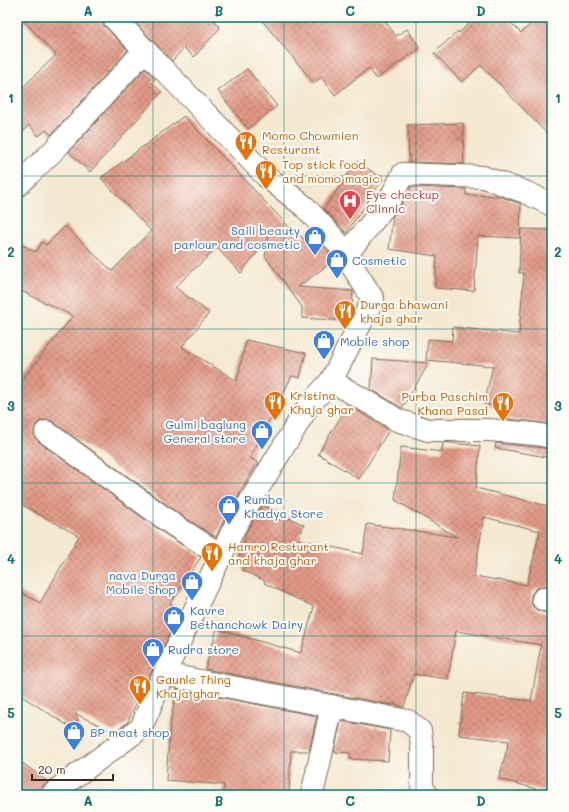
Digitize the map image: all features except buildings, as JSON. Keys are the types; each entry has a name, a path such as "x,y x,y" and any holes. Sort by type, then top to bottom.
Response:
{"street":[{"path":"52,795 141,728 164,674 222,556 235,526 309,405 331,381 373,299 337,242 305,207 266,176 113,17"},
{"path":"17,186 55,149 145,50"},
{"path":"345,256 389,201 403,174 483,177 525,192 552,205"},
{"path":"331,381 397,420 428,430 490,430 552,437"},
{"path":"46,432 175,526 222,556"},
{"path":"164,674 408,721 420,731 422,747 422,787 427,795"},
{"path":"312,795 332,706"}],"place":[{"name":"Momo Chowmien Resturant","path":"246,162"},
{"name":"Top stick food and momo magic","path":"266,190"},
{"name":"Eye checkup Clinnic","path":"350,220"},
{"name":"Saili beauty parlour and cosmetic","path":"315,256"},
{"name":"Cosmetic","path":"337,280"},
{"name":"Durga bhawani khaja ghar","path":"345,330"},
{"name":"Mobile shop","path":"324,360"},
{"name":"Kristina Khaja ghar","path":"275,422"},
{"name":"Purba Paschim Khana Pasal","path":"503,422"},
{"name":"Gulmi baglung General store","path":"262,450"},
{"name":"Rumba Khadya Store","path":"229,526"},
{"name":"Hamro Resturant and khaja ghar","path":"212,572"},
{"name":"nava Durga Mobile Shop","path":"192,602"},
{"name":"Kavre Bethanchowk Dairy","path":"174,636"},
{"name":"Rudra store","path":"153,668"},
{"name":"Gaunle Thing Khaja ghar","path":"140,706"},
{"name":"BP meat shop","path":"74,752"}]}
